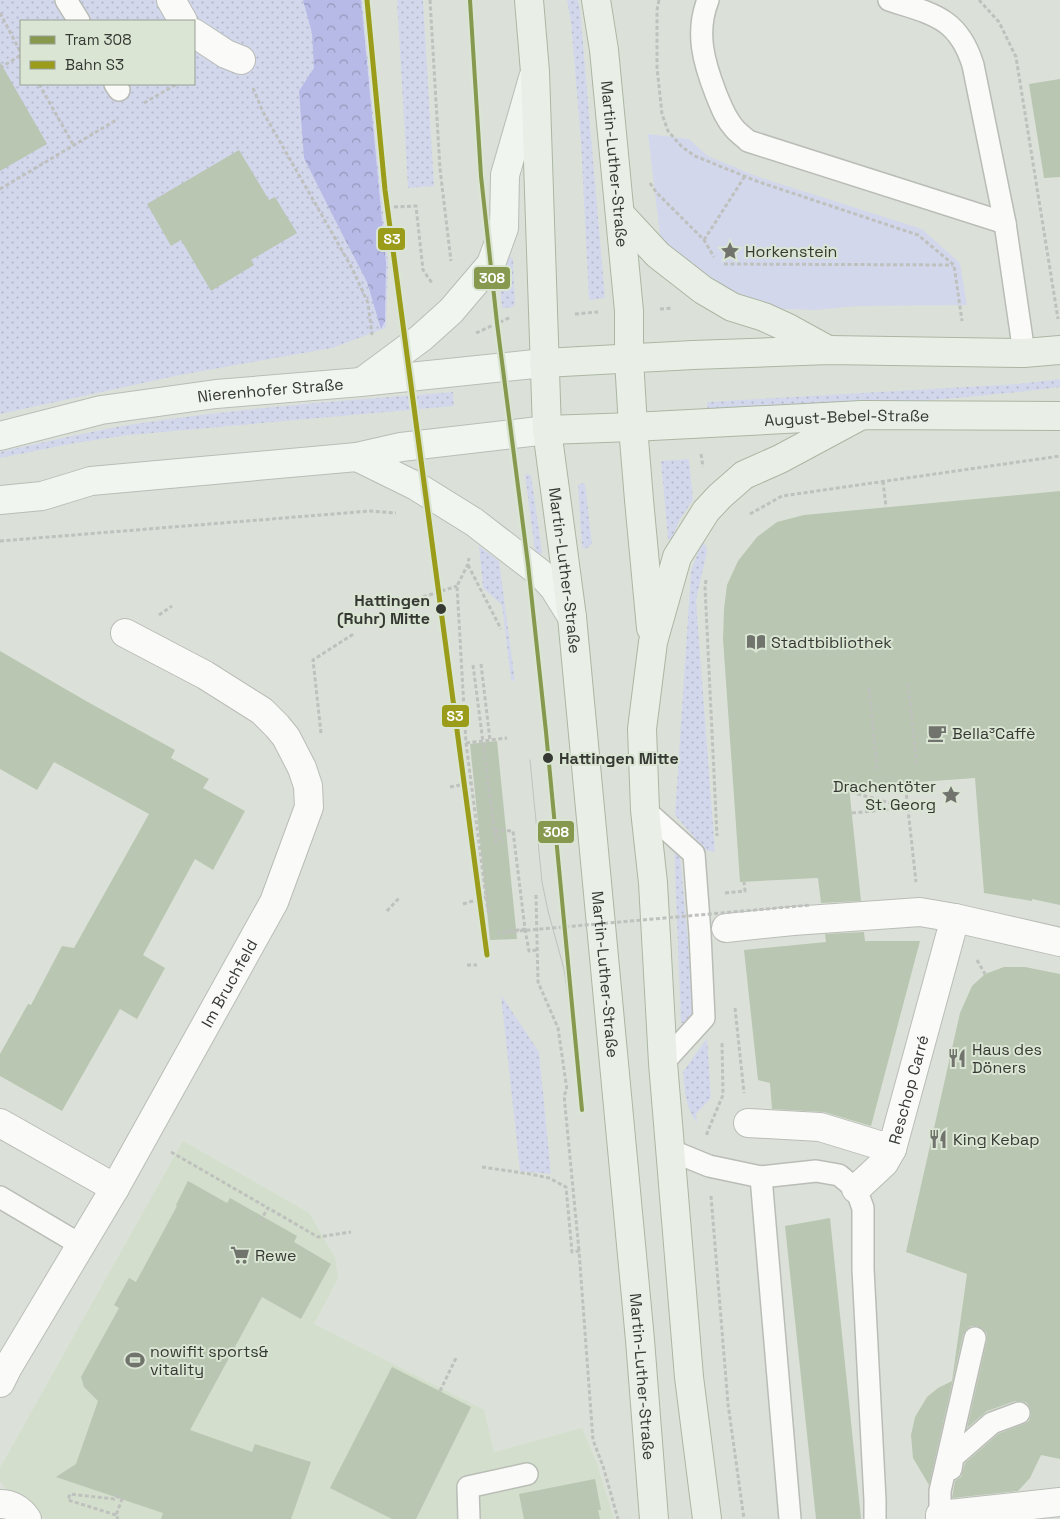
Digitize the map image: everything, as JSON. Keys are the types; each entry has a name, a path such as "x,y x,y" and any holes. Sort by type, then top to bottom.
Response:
{"main road":[{"name":"Martin-Luther-Straße","path":"529,0 535,72 547,430 572,617 639,1330 654,1519"},
{"name":"Martin-Luther-Straße","path":"596,0 604,50 629,311 629,358 638,500 653,642"},
{"name":"Martin-Luther-Straße","path":"361,382 427,332 451,310 491,264 504,228 505,175 535,72"},
{"path":"620,214 658,255 703,290 732,307 764,317 829,350"},
{"path":"544,364 629,358 829,350 1024,353 1060,350"},
{"name":"Nierenhofer Straße","path":"0,436 101,410 216,394 544,364"},
{"name":"Martin-Luther-Straße","path":"707,1519 689,1377 662,1063 653,883 645,810 642,730 653,642 677,557 706,511 744,475 780,459 862,415"},
{"name":"August-Bebel-Straße","path":"633,427 862,415 1060,416"},
{"path":"0,500 42,496 91,481 358,457 401,447 547,430 633,427"},
{"path":"358,457 416,486 474,522 540,573 554,588 572,617"}],"street":[{"path":"171,0 182,20"},
{"path":"195,33 226,54 241,60"},
{"name":"Im Bruchfeld","path":"0,1383 115,1188 274,902 309,807 308,786 302,768 286,737 262,711 204,675 125,634"},
{"path":"722,921 793,921 920,912 1060,942"},
{"name":"Reschop Carré","path":"748,1122 820,1127 892,1149 955,918"},
{"path":"0,1123 115,1188"},
{"path":"856,1189 884,1163 892,1149"},
{"path":"940,1508 1060,1502"},
{"path":"0,1504 11,1505 17,1508 27,1519"}],"lane":[{"path":"66,0 78,20"},
{"path":"708,0 703,12 701,44 706,68 724,115 734,129 748,141 1005,224"},
{"path":"889,0 937,16 961,38 969,52 1005,224 1024,353"},
{"path":"645,810 694,854 700,934 704,1018 662,1063"},
{"path":"670,1150 709,1166 761,1177 816,1171 839,1175 856,1189 863,1208 863,1269 875,1519"},
{"path":"761,1177 790,1519"},
{"path":"0,1197 81,1245"},
{"path":"940,1508 975,1338"},
{"path":"940,1508 948,1490 953,1457 992,1423 1019,1413"},
{"path":"469,1519 468,1487 526,1474"}],"path":[{"path":"430,0 440,169 452,263"},
{"path":"979,0 999,22 1016,57 1058,322"},
{"path":"0,13 20,52"},
{"path":"0,68 20,55"},
{"path":"241,60 263,112 352,268 368,303 372,338"},
{"path":"39,85 74,146"},
{"path":"137,108 175,85"},
{"path":"0,189 121,117"},
{"path":"704,240 745,176"},
{"path":"646,177 656,192 704,240 713,254 715,264 954,265"},
{"path":"394,207 416,206 422,270 432,285"},
{"path":"656,309 675,308"},
{"path":"470,335 511,317 516,317"},
{"path":"742,519 782,496 1060,456"},
{"path":"883,481 886,507"},
{"path":"0,541 370,511 400,513"},
{"path":"468,564 501,629"},
{"path":"706,579 717,844"},
{"path":"423,597 457,586 466,743 488,911 492,910"},
{"path":"321,734 313,660 355,633"},
{"path":"482,664 490,740"},
{"path":"473,665 496,843"},
{"path":"908,682 917,766"},
{"path":"869,688 877,768"},
{"path":"466,743 506,738"},
{"path":"905,782 920,912"},
{"path":"450,787 471,783"},
{"path":"850,792 908,808"},
{"path":"852,813 908,808"},
{"path":"494,830 503,842"},
{"path":"494,830 513,831 525,929 530,951 537,950"},
{"path":"536,895 538,982 558,1028 567,1090 564,1095 579,1251 593,1440 604,1466 618,1519"},
{"path":"387,910 400,897"},
{"path":"463,904 486,897"},
{"path":"525,929 497,933 811,905"},
{"path":"468,965 476,965"},
{"path":"735,1006 748,1122"},
{"path":"722,1038 723,1095 707,1132 728,1404 744,1519"},
{"path":"176,1155 318,1237 350,1232"},
{"path":"482,1167 549,1178 566,1187 572,1252 579,1251"},
{"path":"260,1221 268,1208"},
{"path":"440,1391 456,1358"},
{"path":"70,1494 114,1499 116,1496 122,1499 117,1517 68,1500 70,1494"}],"shaded area":[{"path":"0,0 362,0 388,263 386,328 332,348 180,375 0,414"},
{"path":"397,0 423,0 434,186 408,188"},
{"path":"567,0 578,0 580,9 605,298 589,300 581,142 571,22"},
{"path":"648,134 689,139 708,156 756,176 922,229 960,263 967,305 857,306 816,310 783,309 751,299 721,285 663,245 660,235"},
{"path":"510,257 513,259 515,304 513,307 502,308 499,275"},
{"path":"1060,379 1060,387 972,397 708,415 707,402 1018,384"},
{"path":"453,392 454,406 129,435 75,443 0,458 0,452 149,422 263,408"},
{"path":"689,459 693,500 680,519 671,540 668,539 661,461"},
{"path":"525,474 531,475 542,552 539,555 535,551"},
{"path":"585,484 592,544 586,549 582,547 578,485"},
{"path":"702,541 707,551 696,601 715,852 705,850 675,815 691,571"},
{"path":"479,546 499,561 515,681 511,680 502,605 483,588"},
{"path":"674,845 680,855 694,1010 689,1020 685,1023 681,1023"},
{"path":"501,995 539,1052 551,1174 520,1171"},
{"path":"707,1038 711,1098 696,1114 697,1123 688,1105 683,1072"},
{"path":"183,1141 309,1213 335,1258 338,1278 314,1324 484,1410 494,1452 582,1428 597,1464 614,1519 45,1519 10,1494 0,1481 0,1468"}],"green space":[{"path":"303,0 361,0 386,263 385,321 381,329 367,282 304,158 299,91 314,68 312,33"}],"building":[{"path":"0,62 47,144 0,171"},
{"path":"1060,79 1060,177 1044,178 1029,84"},
{"path":"239,150 269,200 275,197 297,233 251,260 254,265 211,291 181,240 171,246 147,204"},
{"path":"1060,491 1060,905 1032,899 1032,901 984,893 975,778 849,787 861,901 821,903 818,878 740,882 723,639 724,609 727,585 738,561 757,537 777,522 804,515"},
{"path":"0,651 175,750 171,758 209,779 203,788 245,811 213,870 195,859 143,955 165,968 137,1019 120,1009 62,1111 0,1076 0,1054 28,1004 31,1005 62,946 74,948 149,814 54,762 37,790 0,769"},
{"path":"497,741 517,939 490,940 470,744"},
{"path":"864,932 865,941 920,941 871,1126 824,1112 772,1109 770,1083 758,1080 744,950 826,942 825,934"},
{"path":"1004,967 1025,967 1060,974 1060,1459 1041,1455 1030,1478 1018,1491 952,1498 955,1481 961,1477 965,1463 998,1434 1024,1424 1029,1421 1031,1415 1027,1403 1015,1401 987,1411 967,1428 987,1340 987,1334 983,1329 971,1326 963,1335 929,1485 913,1458 911,1435 915,1417 927,1397 938,1388 952,1381 967,1274 906,1252 960,1013 972,986 985,974"},
{"path":"188,1181 227,1203 230,1198 297,1236 294,1242 331,1264 301,1319 262,1297 190,1430 252,1452 255,1444 311,1462 291,1519 161,1519 163,1513 56,1477 76,1464 98,1401 84,1387 81,1377 119,1308 114,1305 129,1278 136,1282 177,1206"},
{"path":"830,1218 861,1519 816,1519 785,1226"},
{"path":"392,1367 471,1407 416,1519 392,1519 330,1488"},
{"path":"595,1479 601,1510 598,1510 600,1519 524,1519 519,1494"}],"tram line":[{"name":"308","path":"470,0 481,176 497,323 528,564 582,1110"},
{"path":"530,760 542,882 564,969 575,1044"}],"rail line":[{"name":"S3","path":"367,0 385,190 487,955"}],"place":[{"name":"Horkenstein","path":"730,251"},
{"name":"Hattingen (Ruhr) Mitte","path":"441,609"},
{"name":"Stadtbibliothek","path":"756,642"},
{"name":"Bella³Caffè","path":"937,733"},
{"name":"Hattingen Mitte","path":"548,758"},
{"name":"Drachentöter St. Georg","path":"951,795"},
{"name":"Haus des Döners","path":"957,1058"},
{"name":"King Kebap","path":"938,1139"},
{"name":"Rewe","path":"240,1255"},
{"name":"nowifit sports& vitality","path":"135,1360"}]}
